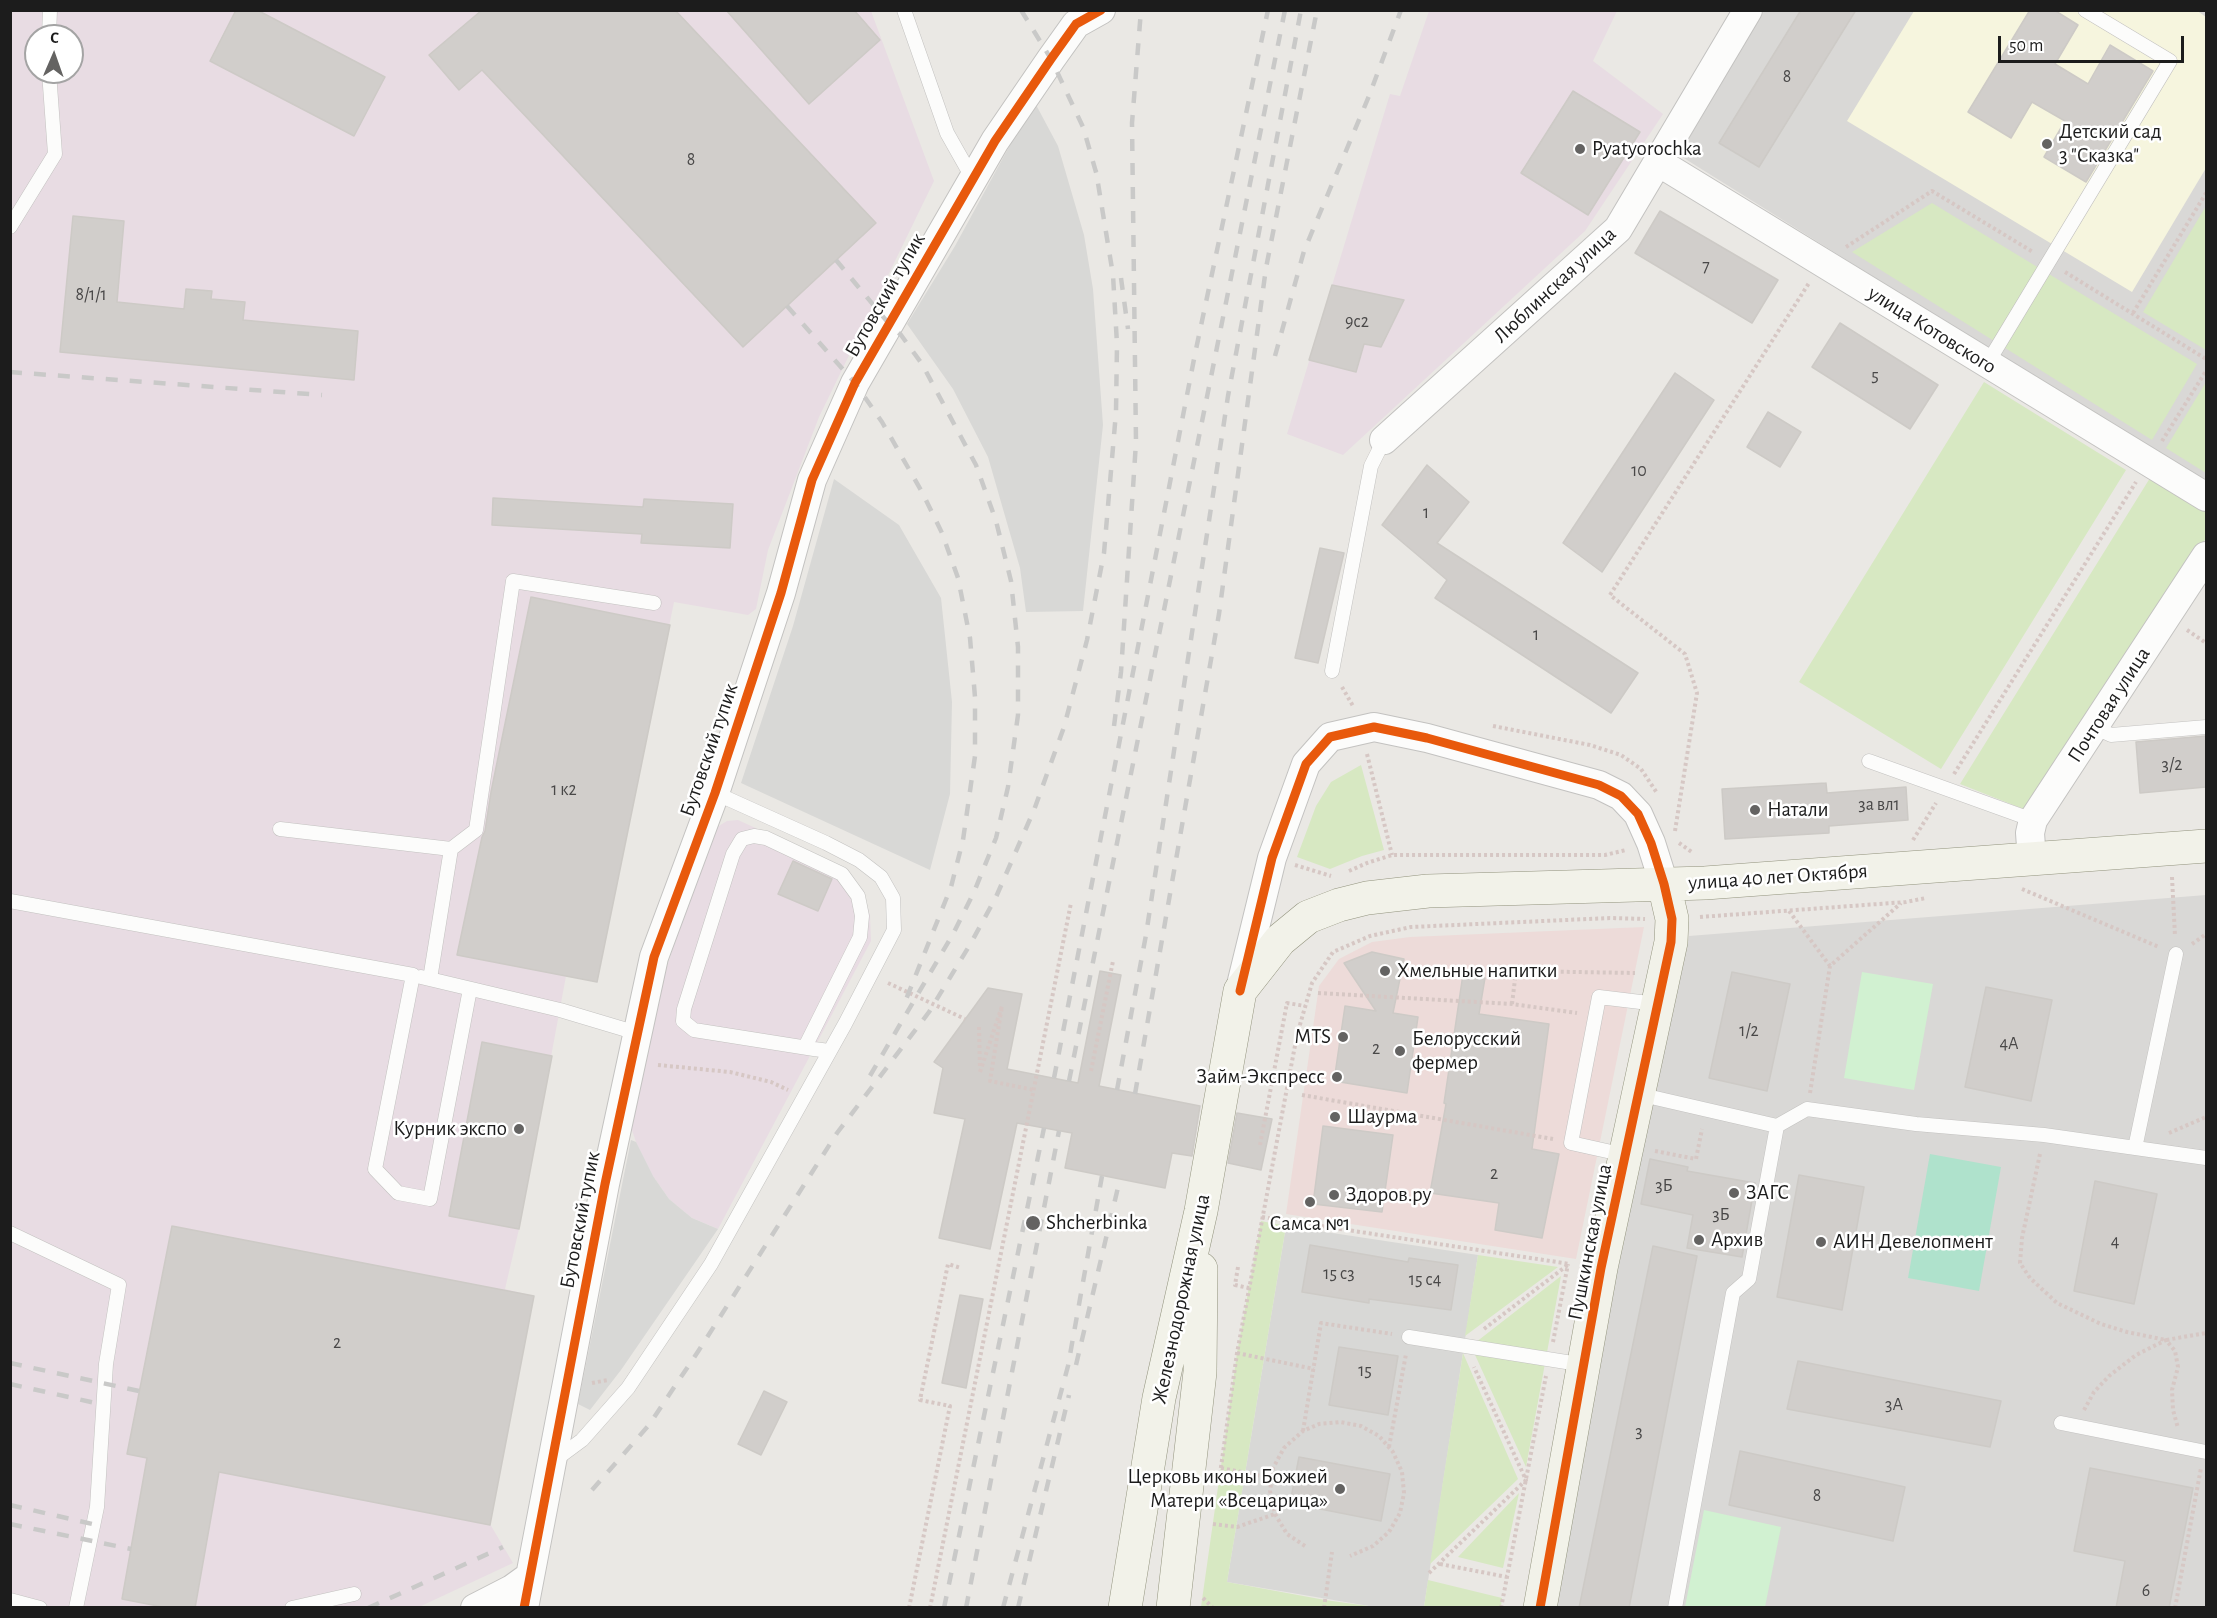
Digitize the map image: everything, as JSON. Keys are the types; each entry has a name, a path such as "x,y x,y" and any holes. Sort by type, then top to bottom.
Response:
{"main road":[{"name":"улица 40 лет Октября","path":"1240,991 1280,940 1308,917 1339,905 1367,898 1428,891 2026,874 2206,846"},
{"name":"Пушкинская улица","path":"1540,1608 1601,1268 1671,942 1672,919 1664,884"},
{"name":"Железнодорожная улица","path":"1125,1608 1159,1398 1201,1211 1240,991"},
{"path":"1188,1602 1200,1371 1201,1211"}],"street":[{"name":"Бутовский тупик","path":"524,1608 542,1518 550,1463 630,1062 654,957 714,793 781,593 812,480 855,383 995,141 1051,58 1073,17 1101,10"},
{"name":"Люблинская улица","path":"1384,440 1618,229 1748,10"},
{"name":"улица Котовского","path":"1658,162 2206,497"},
{"name":"Почтовая улица","path":"2026,874 2033,820 2206,556"},
{"path":"1240,991 1272,858 1306,764 1330,737 1374,727 1427,738 1599,784 1621,796 1638,814 1651,843 1664,884"},
{"path":"475,1608 512,1589 530,1576"}],"lane":[{"path":"904,10 947,133 973,180"},
{"path":"1987,364 2170,61 2085,10"},
{"path":"10,227 55,154 50,84"},
{"path":"1332,671 1371,466 1384,440"},
{"path":"430,979 451,849 476,830 513,581 654,603"},
{"path":"2094,727 2111,735 2206,727"},
{"path":"1869,761 2033,820"},
{"path":"550,1463 582,1440 628,1388 711,1264 894,930 893,898 881,877 859,860 714,793"},
{"path":"280,829 451,849"},
{"path":"805,1047 860,937 862,915 858,896 842,874 766,838 754,836 742,839 733,854 684,1009 683,1021 694,1030 829,1051"},
{"path":"10,901 413,975 560,1010 637,1033"},
{"path":"2135,1148 2176,954"},
{"path":"413,975 375,1169 398,1192 430,1199 470,989"},
{"path":"1626,1150 1571,1143 1599,997 1658,1004"},
{"path":"1638,1094 1777,1126 1807,1109 1916,1124 2044,1135 2206,1158"},
{"path":"1675,1608 1733,1293 1749,1279 1777,1126"},
{"path":"10,1233 119,1285 106,1364 96,1507 75,1608"},
{"path":"1409,1337 1585,1365"},
{"path":"2067,1424 2206,1451"},
{"path":"292,1608 354,1594"},
{"path":"10,1600 40,1608"}],"path":[{"path":"1675,835 1697,693 1685,654 1610,595 1822,262 1932,191 2206,359"},
{"path":"2133,314 2206,193"},
{"path":"1913,841 2206,371"},
{"path":"2182,627 2206,643"},
{"path":"1332,671 1356,710 1392,855"},
{"path":"1346,873 1392,855 1605,855"},
{"path":"1272,858 1336,878"},
{"path":"2172,872 2176,954"},
{"path":"2026,874 2176,954"},
{"path":"1219,1479 1237,1353 1297,1035 1311,983 1334,952 1370,936 1411,927 1610,918 1672,919 1901,902 1929,897"},
{"path":"1807,1109 1830,966 1901,902"},
{"path":"930,1608 1071,903"},
{"path":"1788,911 1830,966"},
{"path":"1091,1071 1113,961"},
{"path":"1512,1004 1516,971 1644,973"},
{"path":"888,983 965,1019"},
{"path":"1318,993 1512,1004 1554,1010"},
{"path":"1260,1145 1287,1003 1305,1006"},
{"path":"979,1027 980,1072 1002,1006 990,1081 1034,1090"},
{"path":"630,1062 730,1072 771,1082 804,1097"},
{"path":"1302,1095 1571,1143"},
{"path":"1626,1150 1696,1159 1706,1110"},
{"path":"2044,1135 2022,1239 2020,1263 2030,1278 2057,1303 2101,1324 2166,1340 2175,1351 2178,1367 2172,1390 2173,1410 2183,1447"},
{"path":"1262,1217 1601,1268"},
{"path":"909,1608 950,1406 920,1400 948,1264 961,1268"},
{"path":"1526,1480 1464,1345 1569,1264"},
{"path":"1500,1608 1569,1264"},
{"path":"1238,1267 1234,1286 1249,1288"},
{"path":"1303,1431 1321,1323 1409,1337 1389,1448"},
{"path":"2067,1424 2109,1376 2136,1355 2166,1340 2206,1333"},
{"path":"1237,1353 1314,1369"},
{"path":"582,1384 614,1379"},
{"path":"1305,1546 1287,1534 1275,1514 1270,1491 1273,1468 1284,1448 1303,1431 1319,1424 1340,1422 1361,1426 1379,1437 1389,1448 1402,1472 1404,1493 1400,1513 1389,1532 1373,1546 1350,1556"},
{"path":"2175,1608 2206,1451"},
{"path":"1221,1468 1272,1478"},
{"path":"1429,1574 1526,1480"},
{"path":"1211,1535 1214,1513"},
{"path":"1213,1524 1237,1527 1275,1514"},
{"path":"1324,1608 1332,1552"},
{"path":"1439,1564 1507,1577"},
{"path":"1188,1602 1204,1587"},
{"path":"1188,1602 1200,1608"},
{"path":"1188,1602 1213,1608"}],"shaded area":[{"name":"Детский сад 3 \"Сказка\"","path":"2196,10 2206,17 2206,168 2132,292 1847,121 1914,11"},
{"path":"11,11 871,11 934,181 819,417 768,550 756,609 748,615 674,602 597,982 566,976 519,1229 505,1289 534,1296 490,1524 513,1563 419,1607 11,1608"},
{"path":"1429,11 1617,11 1593,61 1663,114 1585,231 1343,455 1287,434 1390,94 1400,96"},
{"path":"1764,11 2206,11 2206,485 1679,155"},
{"path":"1034,101 1058,146 1084,235 1093,289 1103,425 1083,611 1026,612 1020,568 988,457 953,389 907,324 955,246"},
{"path":"834,479 899,525 941,598 952,702 950,794 930,870 741,783 793,626"},
{"path":"738,820 843,868 862,889 870,915 871,941 718,1229 692,1218 669,1199 653,1176 636,1142 629,1121 655,1003 696,878 717,827 727,821"},
{"path":"2206,895 2205,1607 1552,1608 1626,1225 1689,936"},
{"path":"1644,927 1576,1259 1286,1214 1319,986 1339,959 1372,942 1410,937"},
{"path":"631,1140 636,1142 653,1176 669,1199 692,1218 718,1229 621,1370 590,1410 578,1404"},
{"path":"1286,1226 1478,1255 1424,1607 1375,1607 1227,1582"}],"green space":[{"path":"1932,203 2197,364 2152,440 1852,252"},
{"path":"2206,206 2206,350 2143,312"},
{"path":"1984,382 2126,470 1941,769 1799,682"},
{"path":"2206,382 2206,473 2166,448"},
{"path":"2150,478 2206,510 2206,538 2031,812 1960,784"},
{"path":"1361,765 1384,850 1330,869 1297,857 1316,806 1331,782"},
{"path":"1862,972 1933,984 1914,1090 1844,1078"},
{"path":"1930,1154 2001,1167 1979,1291 1908,1278"},
{"path":"1261,1221 1286,1226 1227,1582 1375,1607 1201,1607 1237,1353"},
{"path":"1478,1255 1558,1267 1465,1336"},
{"path":"1561,1276 1526,1467 1471,1346"},
{"path":"1463,1353 1518,1479 1430,1564"},
{"path":"1519,1493 1503,1568 1458,1557"},
{"path":"1704,1510 1781,1527 1765,1607 1685,1607"},
{"path":"1428,1580 1502,1598 1501,1607 1424,1607"}],"building":[{"path":"236,10 257,10 385,77 354,136 210,61"},
{"path":"482,10 675,10 876,223 743,347 482,70 459,90 429,55"},
{"path":"726,10 854,10 880,40 809,104"},
{"path":"1801,10 1856,10 1759,167 1719,143"},
{"path":"2030,10 2054,10 2078,25 2055,64 2088,84 2110,45 2153,71 2086,182 2044,157 2065,121 2032,102 2011,138 1968,112"},
{"path":"1573,91 1640,132 1588,215 1521,173"},
{"path":"1660,211 1778,280 1752,323 1635,253"},
{"path":"73,216 124,221 117,302 184,309 186,289 212,291 211,299 245,302 243,320 358,331 354,380 60,352"},
{"path":"1332,285 1404,300 1381,347 1364,344 1356,372 1309,360"},
{"path":"1840,323 1938,385 1910,429 1812,367"},
{"path":"1675,373 1714,400 1602,572 1563,543"},
{"path":"1768,412 1801,432 1780,467 1747,447"},
{"path":"1427,465 1469,502 1437,543 1638,673 1611,713 1435,598 1447,580 1382,525"},
{"path":"493,498 643,507 644,499 733,504 730,548 641,543 642,534 492,525"},
{"path":"1320,548 1344,553 1318,663 1295,658"},
{"path":"531,597 670,625 597,982 457,955 485,831"},
{"path":"2206,736 2206,787 2140,793 2136,742"},
{"path":"1826,783 1827,793 1906,787 1908,820 1829,826 1829,833 1725,839 1722,789"},
{"path":"793,861 832,879 818,911 778,894"},
{"path":"1372,952 1404,959 1393,1013 1418,1017 1407,1093 1334,1081 1345,1006 1376,1011 1344,963"},
{"path":"1100,971 1121,975 1099,1086 1200,1106 1192,1156 1172,1153 1165,1188 1065,1168 1072,1133 1017,1123 990,1249 939,1238 965,1119 934,1113 943,1068 934,1062 988,988 1022,994 1007,1069 1078,1083"},
{"path":"1732,972 1790,984 1767,1091 1709,1078"},
{"path":"1463,974 1485,978 1479,1014 1549,1024 1532,1149 1559,1154 1542,1238 1495,1230 1499,1203 1430,1193 1446,1104 1444,1103"},
{"path":"1986,987 2052,1000 2031,1101 1965,1087"},
{"path":"482,1042 552,1056 519,1229 449,1216"},
{"path":"1237,1113 1272,1119 1261,1170 1228,1163"},
{"path":"1323,1126 1393,1135 1382,1212 1313,1204"},
{"path":"1650,1159 1688,1167 1687,1171 1755,1183 1742,1257 1687,1248 1693,1215 1641,1204"},
{"name":"АИН Девелопмент","path":"1799,1175 1864,1187 1842,1310 1777,1297"},
{"path":"2095,1181 2157,1194 2134,1304 2074,1291"},
{"path":"172,1226 534,1296 490,1525 219,1472 195,1608 168,1608 122,1599 147,1458 127,1454"},
{"path":"1310,1245 1408,1262 1409,1258 1458,1265 1451,1310 1369,1299 1369,1303 1302,1292"},
{"path":"1653,1246 1697,1256 1629,1608 1579,1608"},
{"path":"960,1295 983,1299 966,1388 942,1383"},
{"path":"1339,1347 1398,1356 1388,1415 1329,1405"},
{"path":"1798,1361 2001,1401 1990,1447 1787,1409"},
{"path":"764,1391 787,1402 761,1455 738,1444"},
{"path":"1740,1451 1905,1487 1893,1541 1729,1505"},
{"name":"Церковь иконы Божией Матери «Всецарица»","path":"1299,1457 1390,1474 1381,1521 1290,1503"},
{"path":"2090,1468 2193,1488 2169,1608 2116,1608 2125,1561 2074,1551"}],"railway":[{"path":"1021,10 1051,59 1083,127 1098,179"},
{"path":"1114,726 1121,672 1136,442 1132,123 1141,10"},
{"path":"1054,1078 1195,354 1268,10"},
{"path":"1069,1081 1285,10"},
{"path":"1117,1090 1146,935 1228,396 1301,10"},
{"path":"1135,1094 1219,614 1266,268 1317,10"},
{"path":"1275,356 1304,251 1369,96 1401,10"},
{"path":"592,1490 649,1425 837,1133 929,1012 996,897 1034,810 1064,727 1087,640 1104,553 1116,412 1117,344 1113,275 1096,171"},
{"path":"836,260 901,335 922,364 976,465 996,521 1011,581 1018,647 1018,715 1008,787 996,838 974,892 953,934 864,1086"},
{"path":"1121,278 1128,329"},
{"path":"787,306 855,383 882,422 922,492 942,533 958,578 970,638 975,697 975,756 963,840 951,887 903,1007"},
{"path":"10,372 322,395"},
{"path":"944,1608 1044,1128"},
{"path":"966,1608 1059,1131"},
{"path":"1003,1608 1068,1366 1102,1176"},
{"path":"1076,1365 1120,1179"},
{"path":"10,1363 139,1391"},
{"path":"10,1384 100,1404"},
{"path":"1018,1608 1069,1395"},
{"path":"10,1505 101,1526"},
{"path":"10,1524 131,1549"},
{"path":"368,1608 503,1547"}],"cycle path":[{"path":"524,1608 605,1184 654,957 715,793 781,593 812,480 855,383 995,141 1076,24 1101,10"},
{"path":"1240,991 1272,858 1306,764 1330,737 1374,727 1427,738 1599,785 1621,796 1638,814 1651,843 1664,884 1672,919 1671,942 1601,1268 1540,1608"}],"place":[{"name":"Детский сад 3 \"Сказка\"","path":"2047,144"},
{"name":"Pyatyorochka","path":"1580,149"},
{"name":"Натали","path":"1755,810"},
{"name":"Хмельные напитки","path":"1385,971"},
{"name":"MTS","path":"1343,1037"},
{"name":"Белорусский фермер","path":"1400,1051"},
{"name":"Займ-Экспресс","path":"1337,1077"},
{"name":"Шаурма","path":"1335,1117"},
{"name":"Курник экспо","path":"519,1129"},
{"name":"ЗАГС","path":"1734,1193"},
{"name":"Здоров.ру","path":"1334,1195"},
{"name":"Самса №1","path":"1310,1202"},
{"name":"Shcherbinka","path":"1033,1223"},
{"name":"Архив","path":"1699,1240"},
{"name":"АИН Девелопмент","path":"1821,1242"},
{"name":"Церковь иконы Божией Матери «Всецарица»","path":"1340,1489"}]}
